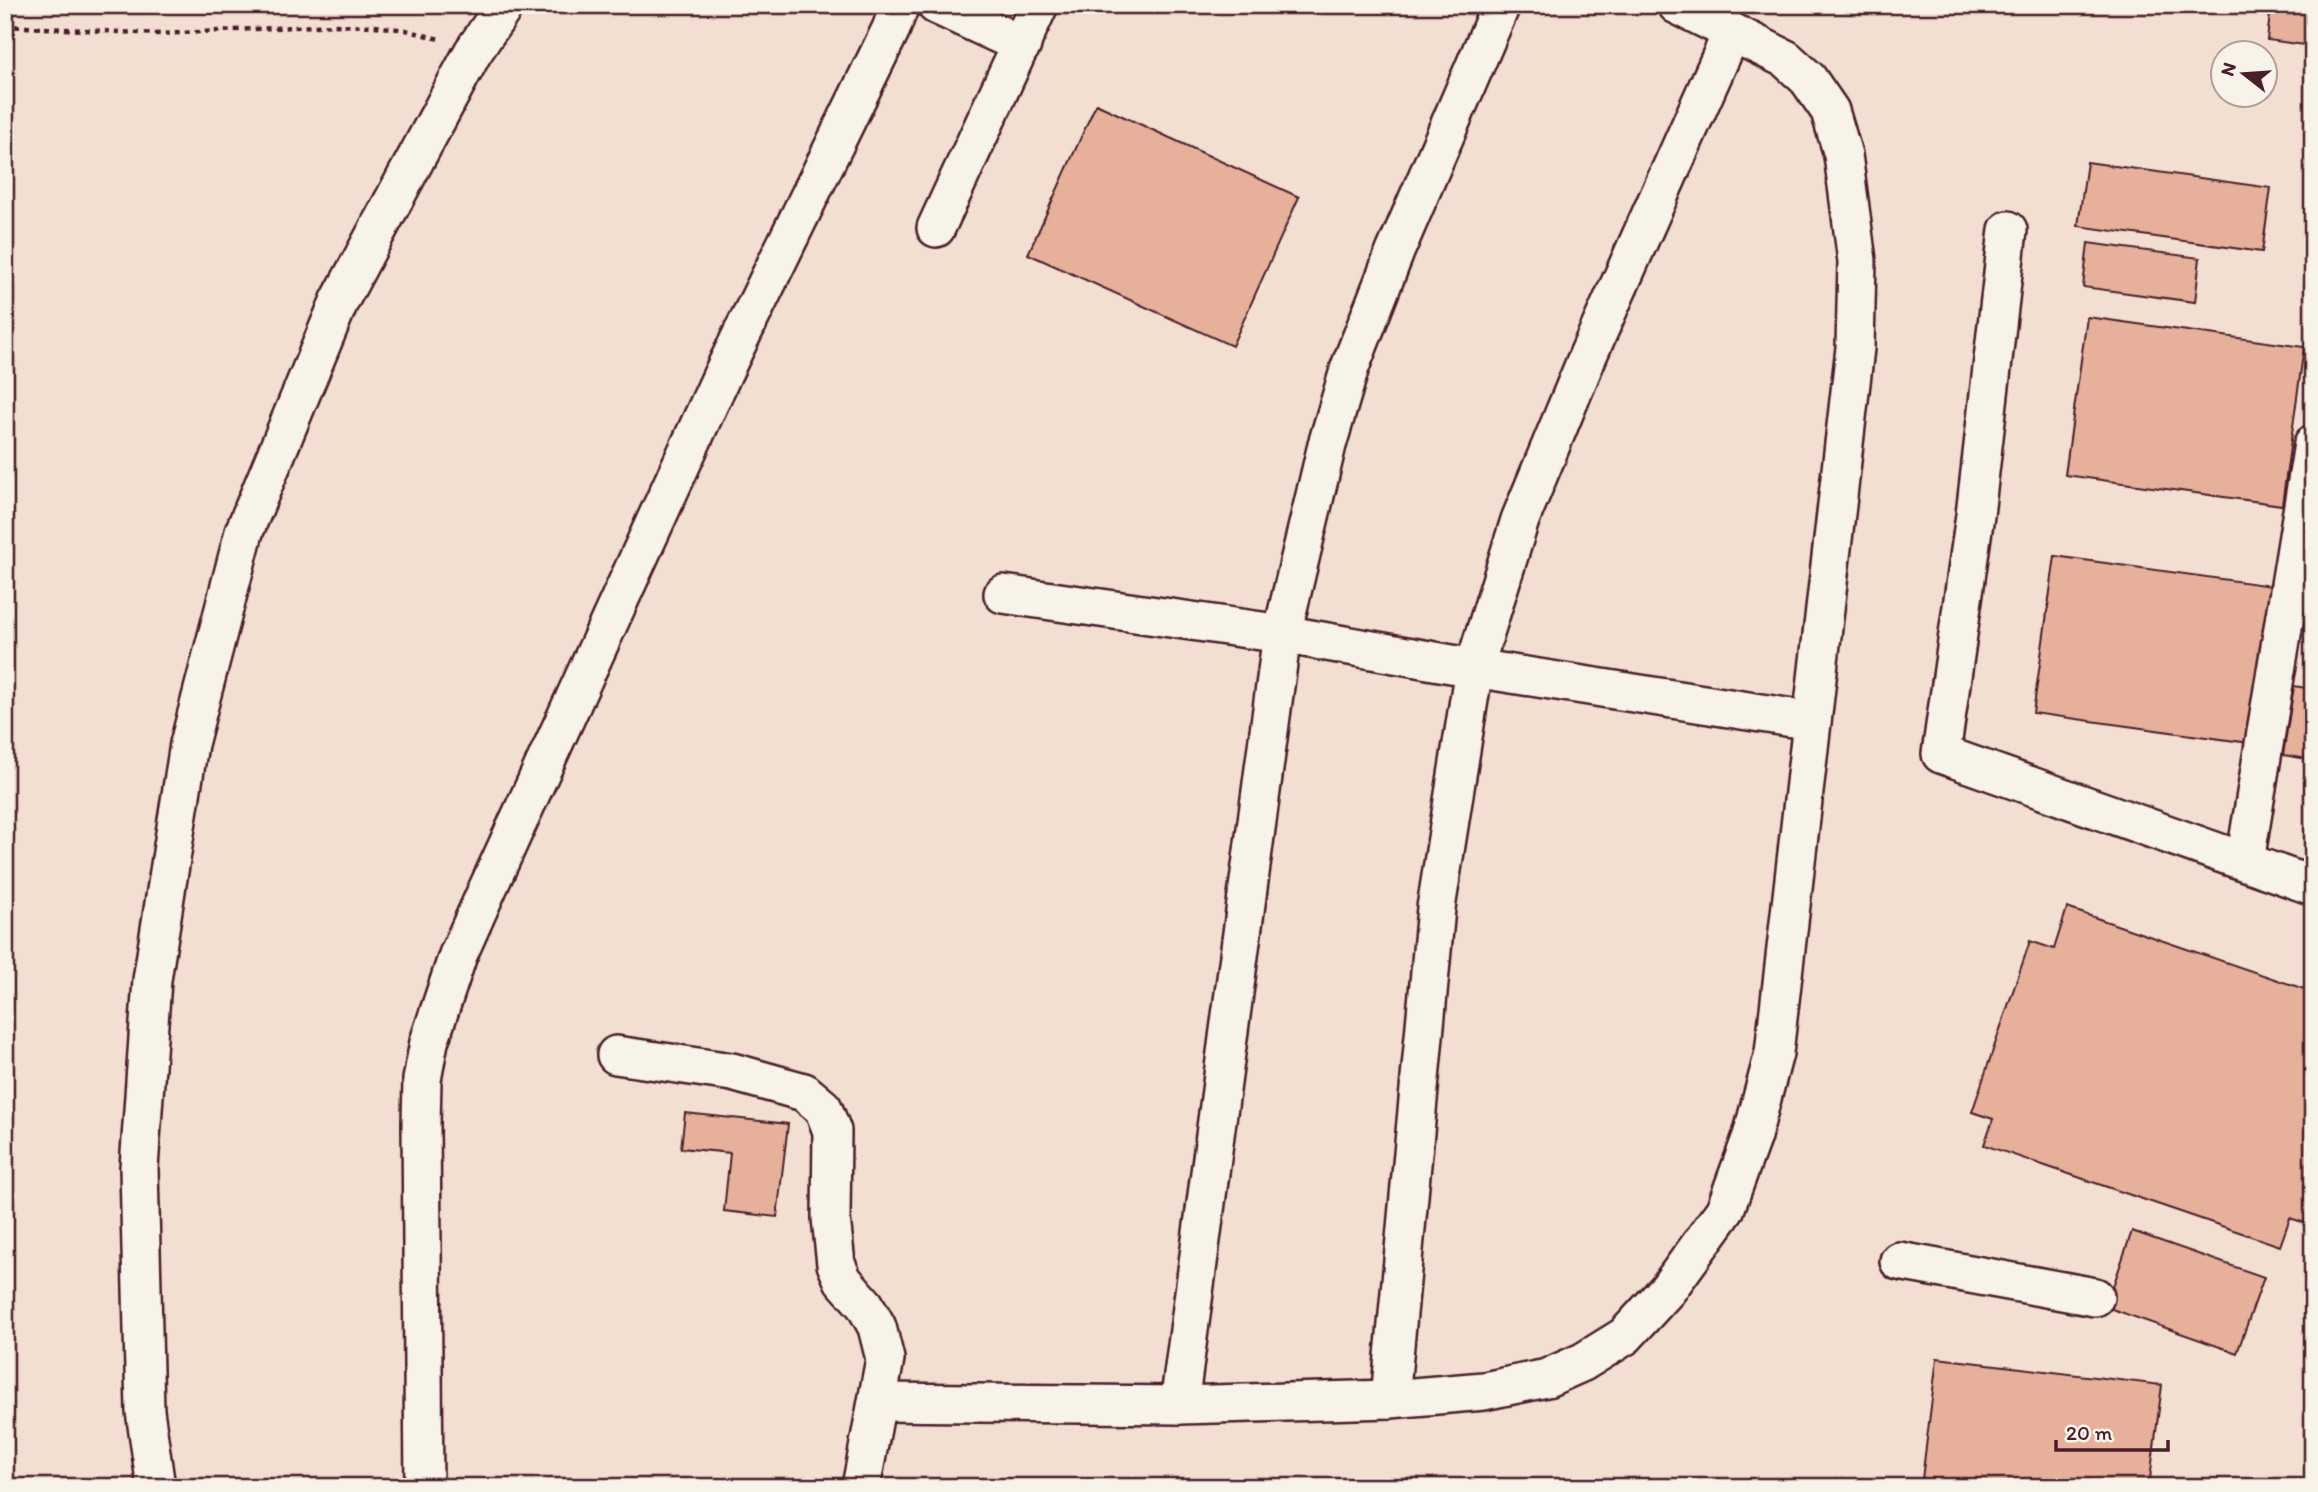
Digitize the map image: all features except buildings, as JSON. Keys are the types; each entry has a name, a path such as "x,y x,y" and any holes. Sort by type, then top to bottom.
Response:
{"lane":[{"path":"156,1487 145,1410 138,1168 152,980 189,744 244,532 339,302 473,52 505,5"},
{"path":"424,1487 422,1091 429,1042 458,955 487,890 723,373 900,5"},
{"path":"936,5 1022,45"},
{"path":"936,228 1039,5"},
{"path":"1179,1405 1282,634 1326,445 1350,367 1395,252 1501,5"},
{"path":"878,1402 1179,1405 1390,1399 1484,1391 1547,1378 1583,1362 1625,1336 1668,1289 1725,1210 1752,1136 1774,1053 1855,348 1857,261 1843,155 1830,111 1808,79 1786,59 1676,5"},
{"path":"1390,1399 1436,908 1474,668 1520,520 1589,353 1732,32"},
{"path":"2008,230 1975,515 1941,754 2313,886"},
{"path":"2245,861 2313,444"},
{"path":"1003,594 1282,634 1474,668 1812,721"},
{"path":"616,1055 732,1072 804,1092 823,1108 832,1131 831,1219 836,1264 843,1280 872,1317 883,1344 885,1359 861,1487"},
{"path":"1899,1261 2095,1297"}],"path":[{"path":"5,26 161,34 375,26 426,35 473,52"}],"shaded area":[{"path":"5,5 2313,5 2313,1487 5,1487"}]}
